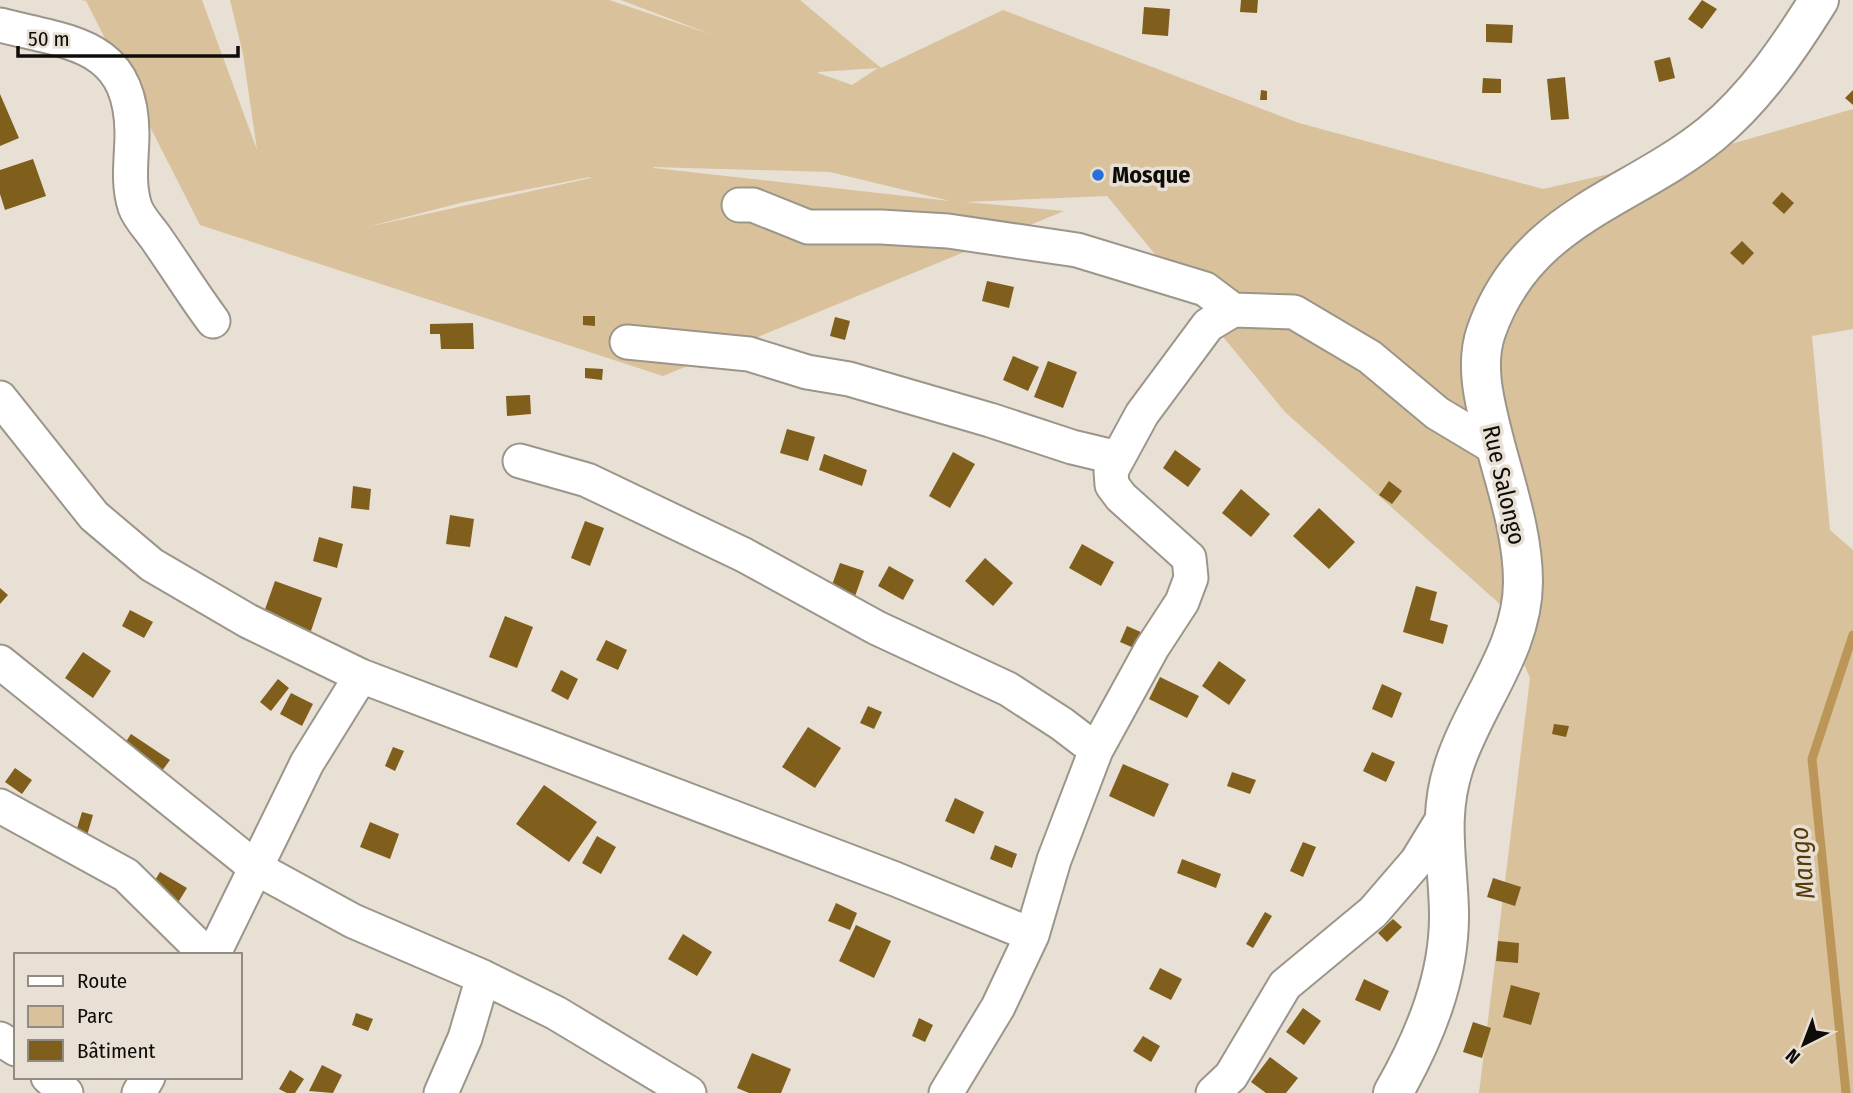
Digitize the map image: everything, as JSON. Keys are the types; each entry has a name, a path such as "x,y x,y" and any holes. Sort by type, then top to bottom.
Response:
{"street":[{"name":"Rue Salongo","path":"1394,1093 1410,1063 1435,1001 1447,954 1449,911 1443,820 1453,768 1470,724 1510,646 1520,615 1523,581 1517,526 1480,383 1485,334 1509,283 1538,250 1567,223 1669,163 1711,134 1750,94 1796,37 1819,0"},
{"path":"0,26 91,49 116,71 125,86 129,106 132,131 129,182 136,210 213,321"},
{"path":"739,205 753,205 808,226 948,231 1077,250 1205,289 1233,310"},
{"path":"946,1093 998,1007 1031,935 1054,860 1096,750 1152,648 1182,602 1191,578 1189,558 1121,497 1112,485 1111,471 1142,414 1208,325 1233,310 1294,312 1370,357 1437,413 1497,449"},
{"path":"627,342 749,354 807,372 849,379 1072,447 1118,458"},
{"path":"0,398 94,516 152,565 248,621 361,676 895,879 1031,935"},
{"path":"520,461 587,480 744,555 877,628 1008,689 1096,750"},
{"path":"0,662 256,868 353,921 483,977 556,1013 689,1093"},
{"path":"214,953 307,763 361,676"},
{"path":"0,806 125,875 204,953"},
{"path":"1213,1093 1231,1076 1285,985 1373,912 1417,861 1443,820"},
{"path":"440,1093 465,1038 483,977"},
{"path":"50,1079 66,1093"}],"green space":[{"path":"81,0 202,0 257,150 243,54 230,0 609,0 710,34 621,0 800,0 881,68 1003,10 1299,123 1543,189 1693,155 1853,109 1853,329 1812,336 1830,530 1853,550 1853,1093 1479,1093 1530,678 1505,620 1502,606 1285,412 1107,196 966,202 1064,211 663,376 200,225 86,1","holes":["878,68 852,85 818,73 818,72","654,168 830,172 950,201","590,177 591,178 367,227 464,202"]}],"building":[{"path":"1241,0 1258,0 1257,13 1240,12"},
{"path":"1702,0 1717,9 1702,29 1688,19"},
{"path":"1144,7 1170,9 1168,36 1142,34"},
{"path":"1486,24 1513,25 1512,43 1486,42"},
{"path":"1670,57 1675,78 1659,82 1654,61"},
{"path":"1565,77 1569,119 1551,120 1547,79"},
{"path":"1483,78 1501,79 1501,93 1482,93"},
{"path":"1261,90 1267,91 1267,100 1260,100"},
{"path":"1853,90 1853,105 1845,98"},
{"path":"0,94 19,138 0,146"},
{"path":"33,159 46,196 5,210 0,194 0,170"},
{"path":"1782,192 1794,203 1784,214 1772,203"},
{"path":"1742,241 1754,253 1743,265 1730,253"},
{"path":"987,281 1014,287 1009,308 982,301"},
{"path":"583,316 595,316 595,326 583,325"},
{"path":"835,317 850,321 845,340 830,336"},
{"path":"473,323 474,349 441,349 440,334 430,334 430,324"},
{"path":"1013,356 1039,367 1028,391 1003,380"},
{"path":"1048,361 1077,372 1063,408 1034,397"},
{"path":"585,368 603,369 602,380 585,378"},
{"path":"530,395 531,414 507,416 506,396"},
{"path":"787,429 815,437 808,461 780,453"},
{"path":"1175,450 1201,469 1188,487 1163,468"},
{"path":"953,452 975,464 950,508 929,496"},
{"path":"824,454 867,470 862,486 819,470"},
{"path":"1389,481 1402,491 1392,504 1379,495"},
{"path":"353,486 371,489 369,510 351,508"},
{"path":"1241,489 1270,514 1251,537 1222,513"},
{"path":"1319,508 1355,542 1329,569 1293,536"},
{"path":"450,515 474,519 470,547 446,544"},
{"path":"585,521 604,528 590,566 571,558"},
{"path":"319,537 343,544 337,568 313,561"},
{"path":"1082,544 1114,562 1101,586 1069,568"},
{"path":"985,558 1013,583 993,606 965,581"},
{"path":"840,563 864,571 853,602 829,593"},
{"path":"889,566 914,580 903,600 878,586"},
{"path":"275,581 322,598 311,631 263,615"},
{"path":"1416,586 1437,592 1430,620 1448,625 1443,644 1403,632"},
{"path":"0,588 8,595 0,604"},
{"path":"130,610 153,622 144,638 122,626"},
{"path":"505,616 533,627 517,668 489,657"},
{"path":"1127,626 1143,633 1136,649 1120,642"},
{"path":"606,640 627,650 618,670 596,660"},
{"path":"83,652 111,671 93,698 65,678"},
{"path":"1219,661 1246,680 1229,705 1202,686"},
{"path":"561,670 578,679 568,700 551,691"},
{"path":"1160,677 1199,696 1187,718 1149,699"},
{"path":"278,679 289,688 271,711 260,702"},
{"path":"1382,684 1402,693 1392,718 1372,709"},
{"path":"291,693 313,704 302,726 280,714"},
{"path":"868,706 882,712 874,729 860,723"},
{"path":"1554,724 1569,726 1566,737 1552,734"},
{"path":"808,727 841,748 815,788 782,767"},
{"path":"131,734 170,760 159,775 121,749"},
{"path":"393,747 404,751 395,771 385,766"},
{"path":"1372,752 1395,762 1386,782 1363,771"},
{"path":"1123,764 1169,784 1154,817 1109,796"},
{"path":"15,768 32,780 22,794 5,782"},
{"path":"1232,772 1256,780 1250,794 1227,786"},
{"path":"544,785 597,822 569,862 516,824"},
{"path":"955,798 984,812 974,834 945,821"},
{"path":"82,812 93,815 86,839 75,835"},
{"path":"370,822 399,834 390,859 360,847"},
{"path":"597,836 616,847 601,874 582,863"},
{"path":"1303,842 1316,847 1303,877 1290,871"},
{"path":"995,845 1017,854 1012,868 990,859"},
{"path":"1182,859 1221,874 1216,888 1177,873"},
{"path":"160,872 187,888 174,909 147,893"},
{"path":"1493,878 1521,887 1515,906 1487,897"},
{"path":"836,903 857,913 850,930 828,921"},
{"path":"1265,912 1272,916 1253,948 1246,944"},
{"path":"1393,919 1402,927 1387,942 1378,933"},
{"path":"856,925 891,941 874,978 839,961"},
{"path":"683,934 712,952 697,976 668,959"},
{"path":"1498,941 1519,943 1518,963 1496,961"},
{"path":"1160,968 1182,979 1171,1000 1149,989"},
{"path":"1364,979 1389,991 1380,1011 1355,1000"},
{"path":"1511,985 1540,993 1531,1025 1503,1017"},
{"path":"1303,1008 1321,1021 1304,1045 1286,1032"},
{"path":"356,1013 373,1019 368,1031 352,1025"},
{"path":"919,1018 933,1025 925,1042 912,1036"},
{"path":"1473,1022 1491,1028 1482,1058 1463,1052"},
{"path":"1143,1036 1160,1046 1151,1062 1133,1051"},
{"path":"752,1053 791,1069 781,1093 749,1093 737,1088"},
{"path":"1270,1057 1298,1078 1286,1093 1266,1093 1251,1082"},
{"path":"322,1065 342,1075 333,1093 309,1091"},
{"path":"290,1070 304,1079 295,1093 279,1089"}],"waterway":[{"name":"Mango","path":"1846,1093 1812,759 1853,635"}],"place":[{"name":"Mosque","path":"1098,175"}]}
